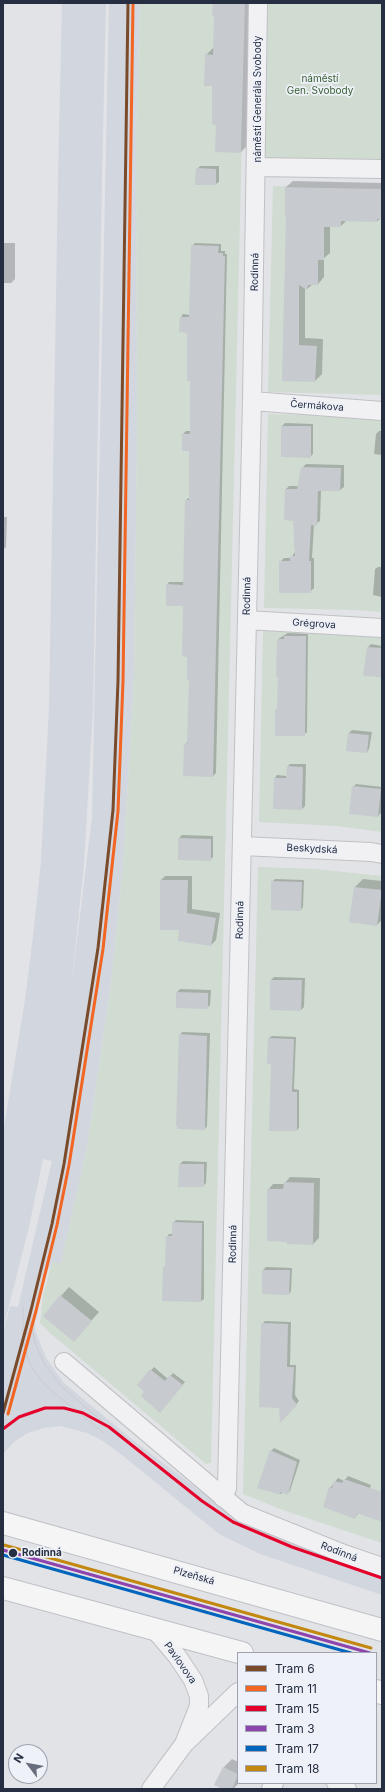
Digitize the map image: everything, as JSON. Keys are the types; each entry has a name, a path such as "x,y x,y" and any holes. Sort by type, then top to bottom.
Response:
{"main road":[{"name":"Plzeňská","path":"4,1523 382,1630"},
{"path":"3,1588 239,1652"}],"street":[{"name":"náměstí Generála Svobody","path":"258,3 257,167 382,169"},
{"name":"Rodinná","path":"257,167 227,1488 223,1498 242,1513 344,1554 382,1567"},
{"name":"Čermákova","path":"252,401 382,411"},
{"name":"Grégrova","path":"247,620 382,628"},
{"name":"Beskydská","path":"242,846 371,852 382,854"},
{"path":"64,1362 223,1498"},
{"name":"Pavlovova","path":"155,1630 177,1656 193,1680 199,1696 199,1706 184,1744"},
{"name":"Pavlovova","path":"151,1789 184,1744 237,1693"},
{"path":"338,1784 347,1789"}],"shaded area":[{"path":"62,3 106,3 93,709 84,864 71,990 92,817 109,3 140,3 136,132 137,432 134,680 123,866 112,975 87,1148 61,1264 52,1262 41,1286 35,1316 35,1330 46,1358 64,1383 134,1441 203,1493 240,1518 382,1572 382,1595 260,1554 219,1534 122,1455 103,1441 87,1433 60,1426 44,1428 28,1433 15,1441 3,1454 3,1332 10,1306 18,1307 52,1161 43,1159 29,1227 3,1329 3,1133 25,1000 34,928 41,861 49,707"}],"green space":[{"path":"140,3 245,3 211,1462 206,1464 40,1323 43,1295 52,1262 61,1263 87,1148 112,975 123,866 134,680 137,432 136,132"},
{"name":"náměstí Gen. Svobody","path":"258,3 382,3 382,169 257,167"},
{"path":"273,186 382,189 382,395 268,392"},
{"path":"268,414 382,417 382,612 264,608"},
{"path":"263,630 382,634 382,832 337,826 259,822"},
{"path":"258,867 315,869 382,876 382,1543 283,1510 243,1494"}],"building":[{"path":"213,3 245,3 241,153 215,152 216,125 212,124 212,86 204,86 205,54 213,55"},
{"path":"196,168 216,169 216,185 195,185"},
{"path":"285,187 382,189 382,219 377,219 377,222 341,221 341,227 324,227 324,260 318,260 318,285 308,285 307,290 299,285 299,345 317,346 315,382 282,381 286,217"},
{"path":"191,245 219,246 218,253 223,253 223,256 225,256 213,777 183,776 184,744 187,744 189,680 187,680 187,657 182,656 183,606 166,606 166,584 183,585 185,500 189,500 189,451 182,451 182,434 190,434 190,381 187,381 187,333 179,332 180,317 189,317"},
{"path":"281,426 311,426 311,458 281,457"},
{"path":"301,467 341,468 340,491 318,491 317,526 311,525 309,561 311,561 311,593 279,593 279,561 290,561 290,556 295,556 293,521 284,520 285,489 297,489"},
{"path":"284,636 306,636 305,736 275,736 275,710 277,710 278,677 276,677 277,639 284,639"},
{"path":"367,647 382,648 382,677 363,676"},
{"path":"348,733 369,735 367,753 346,751"},
{"path":"287,766 303,767 302,810 273,809 274,778 286,778"},
{"path":"352,786 381,789 378,817 349,814"},
{"path":"178,838 211,839 211,861 178,860"},
{"path":"160,880 188,880 187,913 216,918 211,946 178,941 179,930 160,930"},
{"path":"271,881 302,882 301,911 271,910"},
{"path":"354,887 382,890 377,926 349,922"},
{"path":"270,980 302,980 301,1011 270,1010"},
{"path":"176,992 208,993 208,1009 176,1008"},
{"path":"179,1034 207,1036 205,1130 177,1129 176,1126"},
{"path":"268,1038 294,1039 292,1092 297,1092 297,1131 269,1131 271,1064 267,1064"},
{"path":"179,1164 204,1164 204,1187 178,1187"},
{"path":"284,1182 314,1183 313,1245 287,1244 287,1242 267,1241 267,1189 283,1189"},
{"path":"172,1222 202,1223 201,1302 162,1301 166,1236 172,1236"},
{"path":"262,1270 290,1270 289,1295 262,1294"},
{"path":"60,1295 92,1321 74,1342 43,1316"},
{"path":"261,1323 288,1324 287,1367 294,1367 292,1398 297,1405 280,1423 279,1408 259,1407"},
{"path":"150,1369 165,1381 170,1375 183,1385 160,1413 141,1396 144,1392 137,1385"},
{"path":"270,1450 297,1462 288,1495 280,1492 281,1495 257,1488"},
{"path":"344,1479 382,1492 382,1522 357,1513 355,1519 323,1507 329,1487 332,1488 334,1481 342,1483"},
{"path":"223,1767 237,1774 232,1789 223,1789 214,1785"}],"tram line":[{"name":"6","path":"3,1413 31,1310 52,1224 64,1164 98,948 113,810 118,681 128,3"},
{"name":"11","path":"8,1414 36,1311 57,1225 69,1165 103,949 118,811 123,681 133,3"},
{"path":"23,1306 23,1341 28,1359 34,1371 48,1388 104,1433"},
{"path":"31,1310 31,1322 35,1343 45,1365 62,1387 109,1427"},
{"name":"15","path":"3,1429 19,1417 45,1408 64,1408 83,1413 109,1427 202,1501 233,1522 292,1547 382,1578"},
{"name":"18","path":"4,1545 371,1648"},
{"name":"3","path":"3,1550 366,1652"},
{"name":"17","path":"3,1555 347,1652"}],"place":[{"name":"Rodinná","path":"13,1553"}]}
